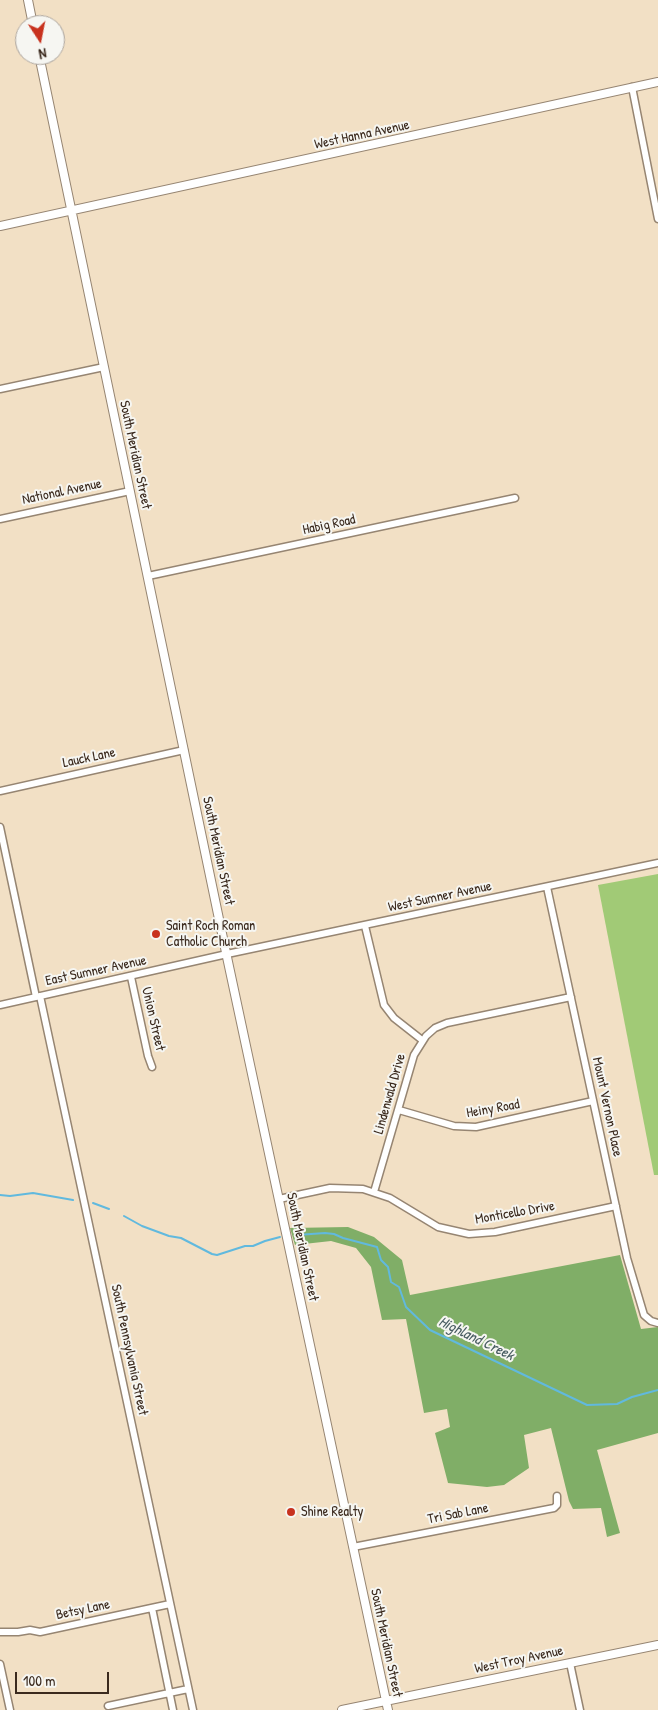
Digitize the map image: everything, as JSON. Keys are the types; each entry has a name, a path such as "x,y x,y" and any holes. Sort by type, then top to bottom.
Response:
{"main road":[{"path":"28,0 31,15"},
{"name":"South Meridian Street","path":"41,65 227,954 388,1710"},
{"name":"West Hanna Avenue","path":"0,226 658,82"},
{"name":"West Troy Avenue","path":"342,1710 658,1644"}],"street":[{"path":"632,88 658,219"},
{"path":"0,389 104,367"},
{"name":"National Avenue","path":"0,519 130,490"},
{"name":"Habig Road","path":"148,576 515,498"},
{"name":"Lauck Lane","path":"0,790 184,750"},
{"name":"South Pennsylvania Street","path":"0,827 193,1710"},
{"name":"West Sumner Avenue","path":"227,954 658,863"},
{"name":"Mount Vernon Place","path":"546,887 627,1258 644,1315 651,1321 658,1323"},
{"path":"365,926 384,1005 390,1014 422,1040"},
{"name":"East Sumner Avenue","path":"0,1005 227,954"},
{"name":"Union Street","path":"131,977 152,1067"},
{"name":"Lindenwald Drive","path":"374,1192 414,1055 422,1040 436,1028 447,1024 571,997"},
{"name":"Heiny Road","path":"399,1110 454,1126 476,1127 593,1102"},
{"name":"Monticello Drive","path":"279,1200 330,1188 351,1188 374,1192 390,1198 438,1227 469,1234 498,1231 616,1206"},
{"name":"Tri Sab Lane","path":"353,1547 554,1508 558,1505 557,1496"},
{"name":"Betsy Lane","path":"0,1632 30,1630 40,1632 170,1604"},
{"path":"152,1608 173,1710"},
{"path":"570,1662 580,1710"},
{"path":"0,1664 10,1710"},
{"path":"108,1706 188,1689"}],"green space":[{"path":"658,874 658,1175 654,1175 598,885"},
{"path":"348,1227 374,1237 402,1260 410,1295 620,1255 641,1329 658,1327 658,1433 597,1450 620,1533 607,1537 601,1508 573,1509 569,1501 551,1428 524,1435 529,1468 504,1485 487,1487 448,1483 435,1433 450,1427 447,1409 424,1413 406,1319 382,1320 371,1267 356,1248 331,1241 295,1245 290,1228"}],"waterway":[{"name":"Highland Creek","path":"0,1195 10,1196 33,1193 73,1200"},
{"name":"Highland Creek","path":"93,1203 109,1209"},
{"name":"Highland Creek","path":"124,1216 142,1226 169,1236 181,1238 217,1255 280,1237"},
{"name":"Highland Creek","path":"297,1235 334,1234 377,1247 381,1260 388,1267 391,1282 399,1287 406,1307 430,1330 587,1405 617,1404 632,1397 658,1390"}],"place":[{"name":"Saint Roch Roman Catholic Church","path":"156,934"},
{"name":"Shine Realty","path":"291,1512"}]}
